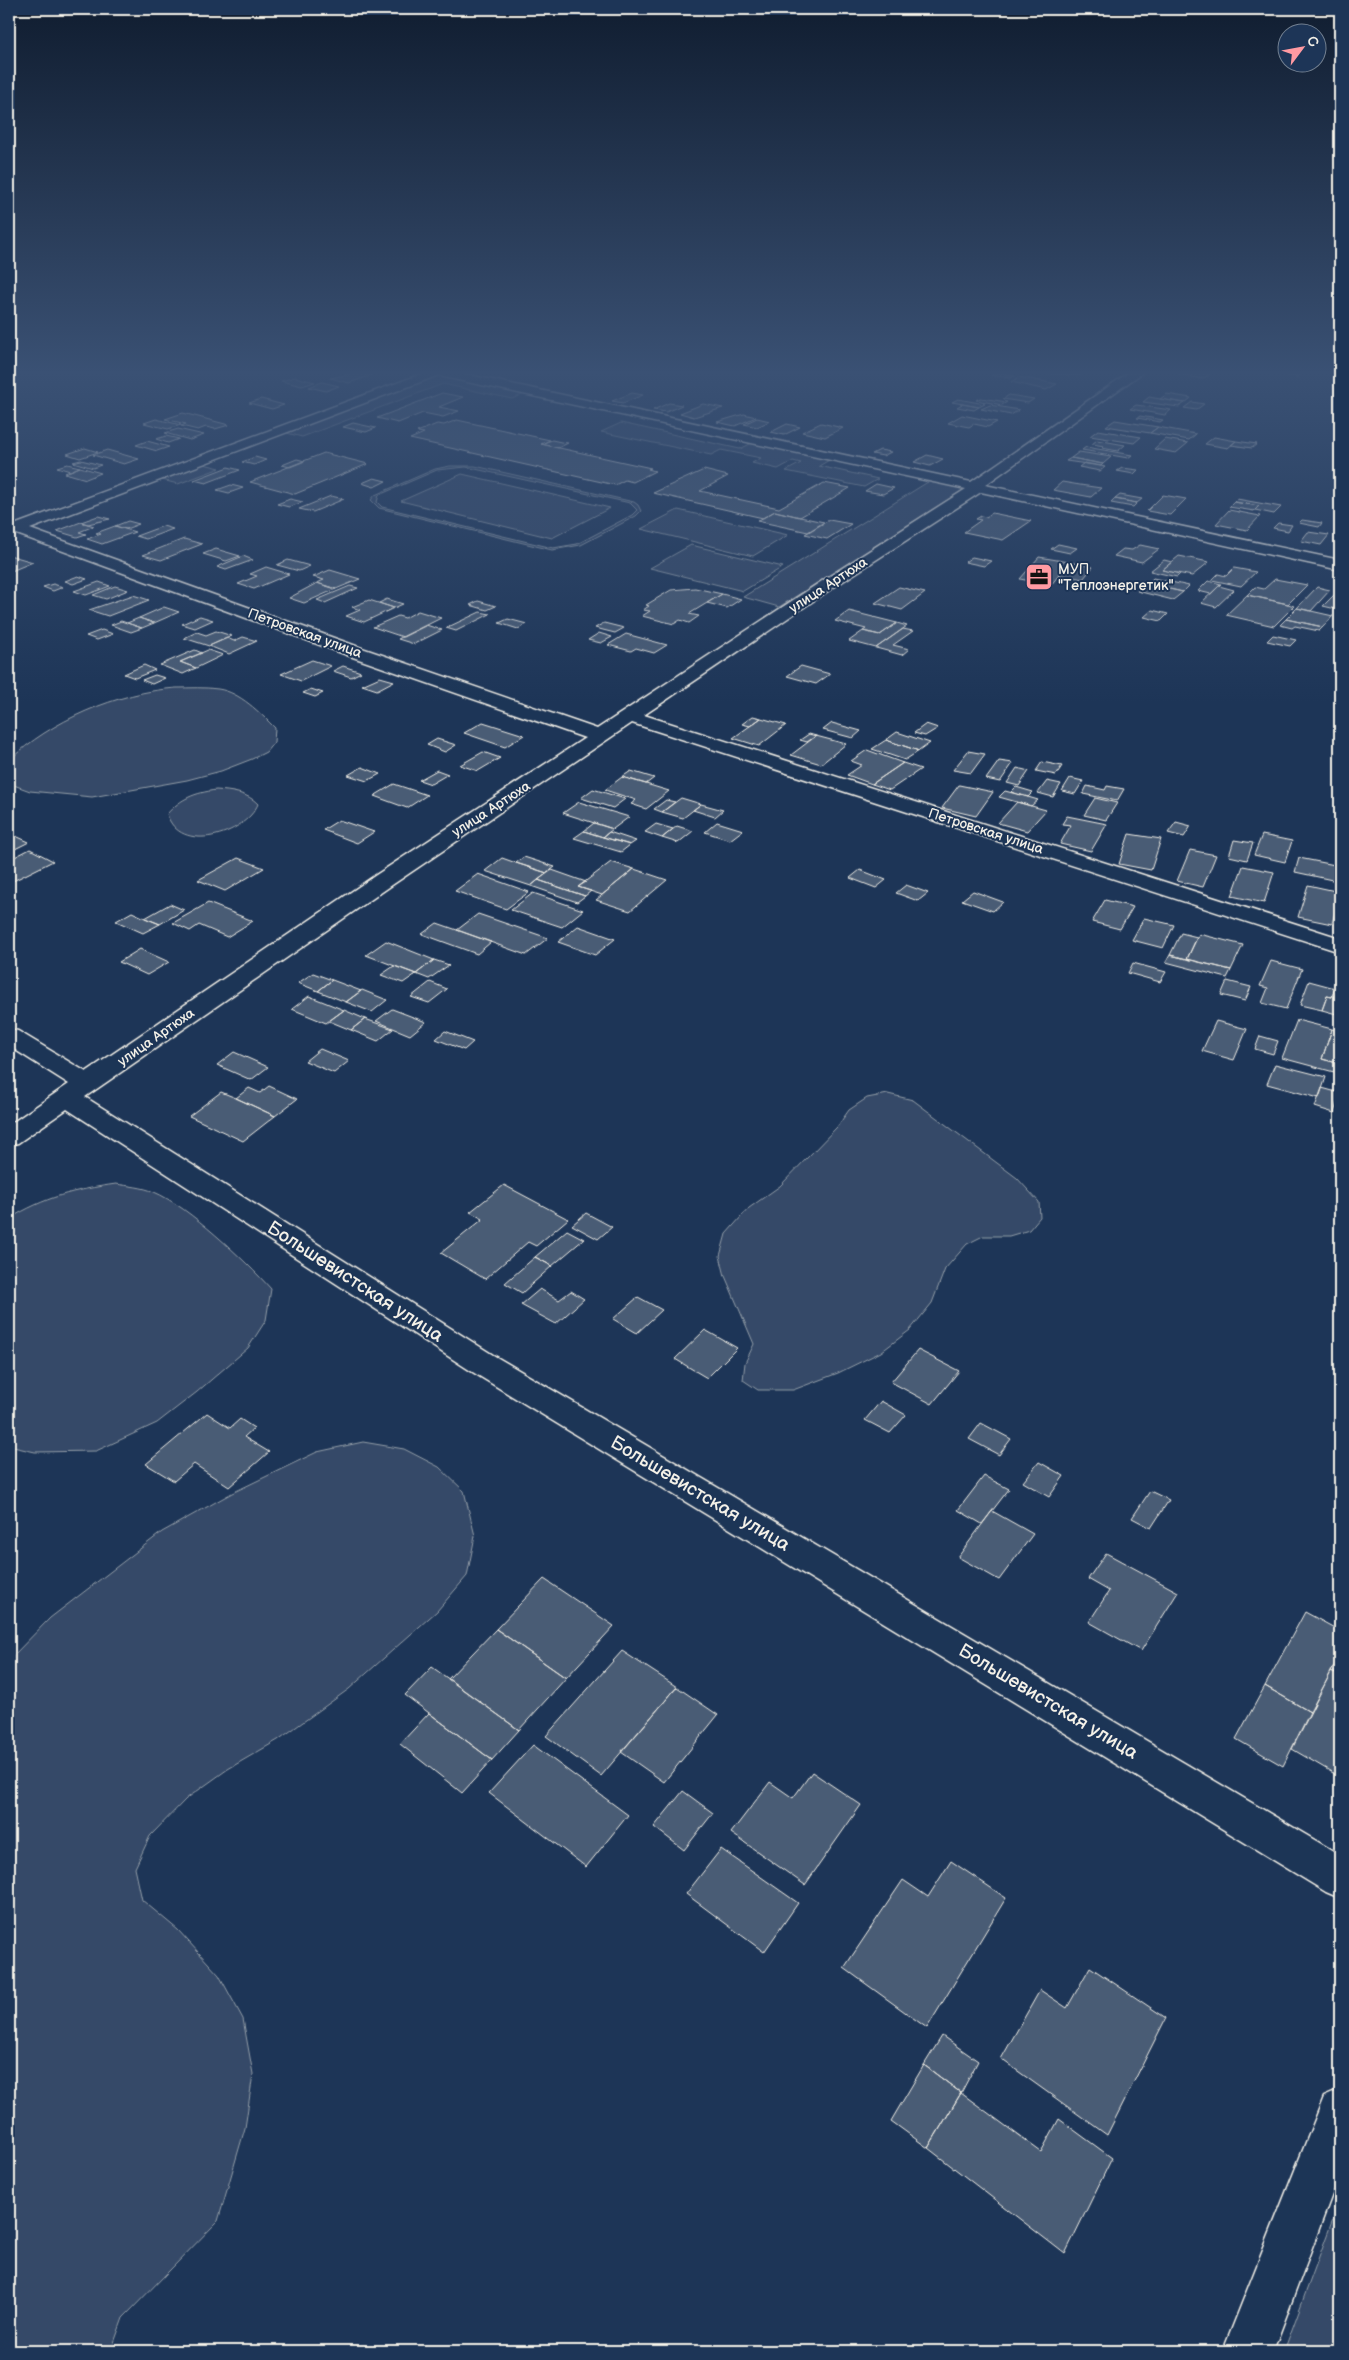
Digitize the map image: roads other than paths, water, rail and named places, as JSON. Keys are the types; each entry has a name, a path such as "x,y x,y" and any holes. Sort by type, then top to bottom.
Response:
{"street":[{"path":"12,529 136,483"},
{"path":"953,483 1340,565"},
{"name":"улица Артюха","path":"9,1137 384,880 982,483"},
{"name":"Петровская улица","path":"12,529 601,737"},
{"name":"Петровская улица","path":"632,717 1340,944"},
{"name":"Большевистская улица","path":"9,1036 78,1091 482,1363 1340,1878"},
{"path":"1248,2351 1340,2113"}],"place":[{"name":"МУП \"Теплоэнергетик\"","path":"1039,577"}]}
